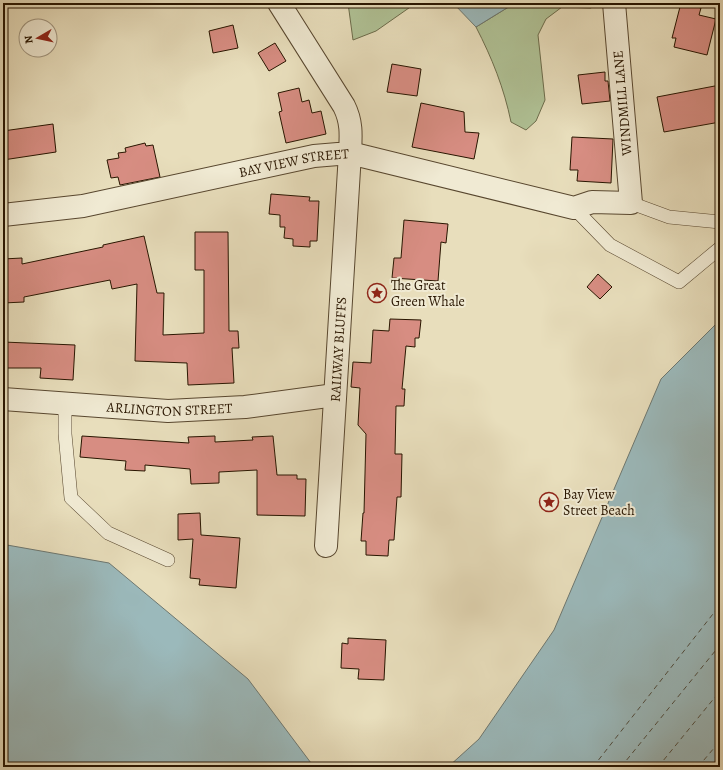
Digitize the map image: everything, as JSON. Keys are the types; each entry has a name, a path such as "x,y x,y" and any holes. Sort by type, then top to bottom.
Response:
{"street":[{"name":"RAILWAY BLUFFS","path":"279,3 344,106 350,118 352,130 326,546"},
{"name":"WINDMILL LANE","path":"614,3 630,203"},
{"name":"BAY VIEW STREET","path":"3,215 83,206 314,156 350,153 574,208"},
{"path":"574,208 592,202 630,203"},
{"name":"ARLINGTON STREET","path":"3,399 168,410 189,410 245,407 335,395"}],"lane":[{"path":"630,203 669,217 720,222"},
{"path":"574,208 610,245 679,282 720,248"},
{"path":"65,403 65,434 71,498 108,533 168,560"}],"green space":[{"path":"348,3 416,3 376,31 353,40"},
{"path":"515,3 597,3 591,8 562,7 546,19 538,35 545,100 536,121 526,130 511,122 497,73 476,27"}],"water":[{"path":"453,3 515,3 476,27"},
{"path":"720,320 720,767 448,767 479,739 554,630 661,379"},
{"path":"7,545 109,563 248,679 314,767 3,767 3,546"}],"building":[{"path":"681,3 701,8 699,15 716,19 707,55 674,47 676,38 672,38"},
{"path":"233,25 238,48 213,53 209,31"},
{"path":"275,43 286,61 269,71 258,53"},
{"path":"392,64 421,69 417,96 387,92"},
{"path":"605,72 605,81 608,81 610,101 582,104 578,75"},
{"path":"720,85 720,122 664,132 657,97"},
{"path":"299,88 302,102 309,100 312,113 321,111 326,134 286,143 279,112 282,111 278,93"},
{"path":"421,103 464,112 465,132 479,133 474,159 412,147"},
{"path":"53,124 56,152 3,160 3,131"},
{"path":"572,137 613,139 611,183 577,181 578,170 570,170"},
{"path":"145,143 146,146 153,145 160,177 120,185 118,177 111,178 107,160 119,158 118,153 126,152 125,148"},
{"path":"271,194 310,197 309,201 319,201 317,241 310,241 310,247 293,246 293,239 284,238 285,227 280,227 280,215 269,214"},
{"path":"404,220 448,224 446,243 441,242 438,281 392,278 394,258 401,258"},
{"path":"195,232 228,232 229,331 238,331 239,348 232,348 234,383 188,385 187,363 135,361 137,284 112,289 110,280 24,297 24,302 3,303 3,259 22,258 22,264 103,247 103,245 144,236 157,293 164,293 163,335 204,333 204,270 195,270"},
{"path":"598,274 612,287 600,299 587,287"},
{"path":"390,319 421,320 419,338 415,338 415,347 406,346 402,389 405,389 404,406 396,406 395,454 402,454 401,497 397,497 394,540 389,540 388,556 366,555 366,541 361,541 364,513 366,434 358,425 360,388 351,387 353,362 371,363 373,330 389,331"},
{"path":"3,342 75,345 73,380 40,378 41,368 3,368"},
{"path":"82,436 189,443 188,437 215,436 215,442 253,440 252,437 273,436 277,475 297,475 297,479 306,479 305,516 257,515 257,470 219,472 219,483 191,484 190,469 145,465 145,471 125,470 126,461 80,457"},
{"path":"200,513 201,535 240,538 236,588 199,585 200,579 190,578 193,539 178,540 178,514"},
{"path":"348,638 386,640 384,680 358,679 359,669 341,668 342,643 348,644"}],"ferry route":[{"path":"593,767 720,605"},
{"path":"621,767 720,645"},
{"path":"658,767 720,691"},
{"path":"698,767 720,741"}],"place":[{"name":"The Great Green Whale","path":"377,293"},
{"name":"Bay View Street Beach","path":"549,502"}]}
